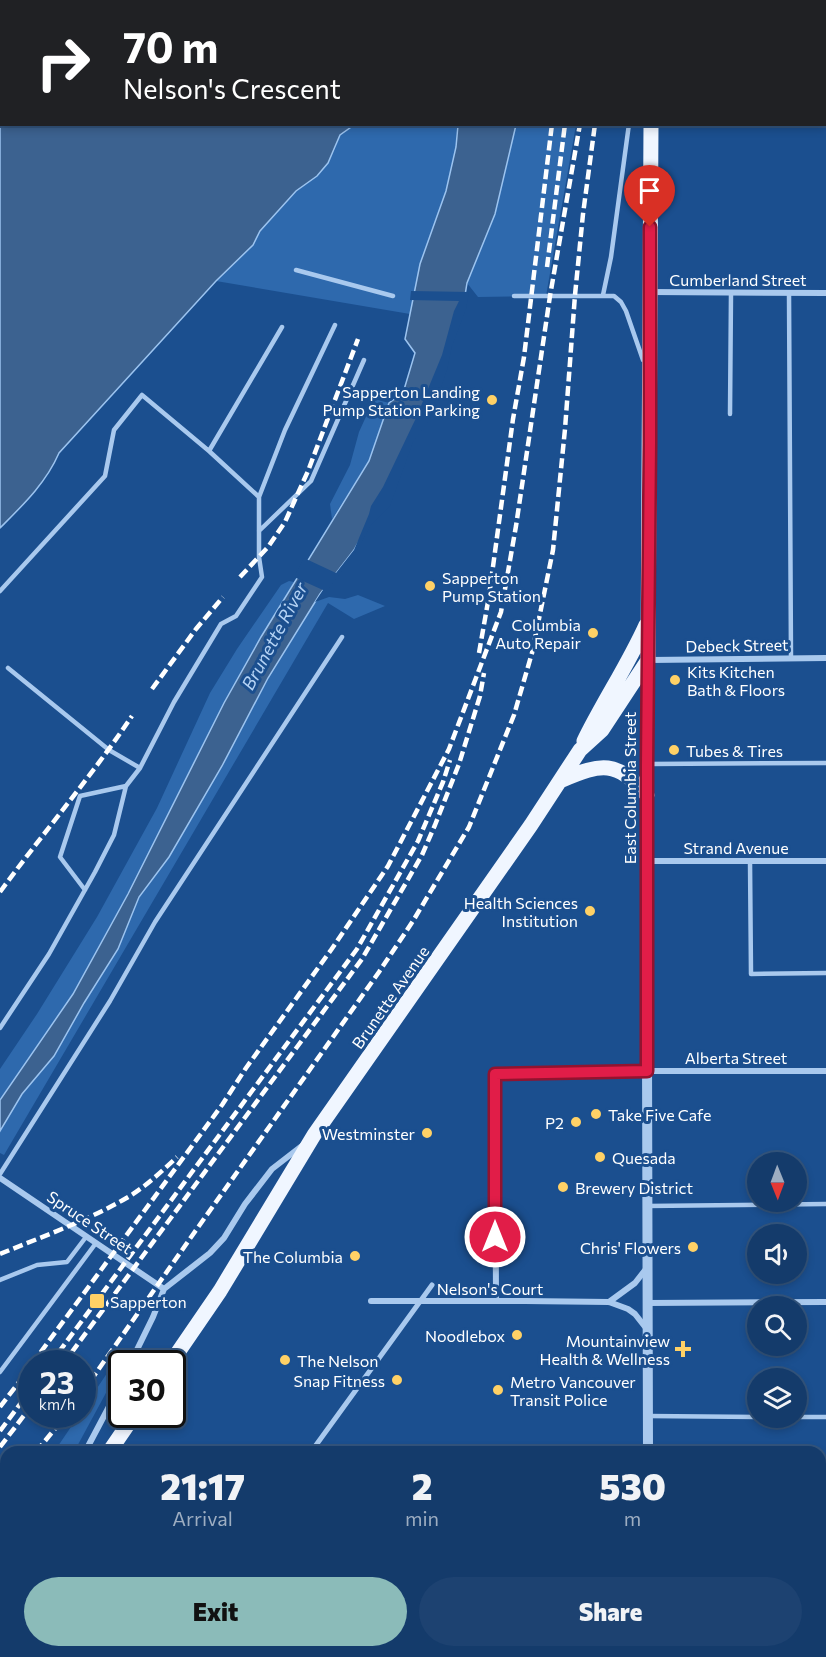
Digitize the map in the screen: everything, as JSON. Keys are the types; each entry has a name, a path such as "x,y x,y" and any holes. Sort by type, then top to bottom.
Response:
{"main road":[{"name":"East Columbia Street","path":"648,660 651,126"},
{"path":"580,750 649,619"},
{"name":"Brunette Avenue","path":"180,1350 220,1291 314,1136 562,780 580,750 602,730 648,660"},
{"path":"562,780 588,769 600,767 614,769 636,782 647,795"},
{"path":"113,1446 125,1428"}],"street":[{"name":"Cumberland Street","path":"650,292 826,293"},
{"name":"Debeck Street","path":"648,660 826,658"},
{"name":"East Columbia Street","path":"648,660 648,1446"},
{"name":"Strand Avenue","path":"647,861 826,861"},
{"name":"Alberta Street","path":"496,1301 495,1074 826,1071"},
{"path":"137,1350 164,1289 210,1253 224,1238 245,1204 272,1169 314,1136"},
{"name":"Spruce Street","path":"0,1176 164,1289"},
{"path":"609,1302 635,1283 648,1268"},
{"path":"315,1446 432,1285"},
{"name":"Nelson's Court","path":"371,1302 609,1302 628,1309 647,1329"},
{"path":"647,1302 826,1302"},
{"path":"88,1446 108,1408"}],"lane":[{"path":"603,295 611,257 629,126"},
{"path":"296,270 393,296"},
{"path":"730,414 731,293"},
{"path":"789,293 791,658"},
{"path":"514,296 614,296 621,302 650,377"},
{"path":"0,1028 49,954 85,890 114,835 126,786 140,768 174,702 221,624 236,616 262,577 259,557 259,497 285,430 335,325"},
{"path":"209,450 282,327"},
{"path":"259,531 311,481 364,360"},
{"path":"0,591 105,476 114,430 142,395 209,450 259,497"},
{"path":"0,1176 110,1001 155,922 342,637"},
{"path":"8,668 109,750 140,768"},
{"path":"647,765 826,763"},
{"path":"85,890 60,857 80,796 126,786"},
{"path":"750,861 751,974 826,973"},
{"path":"647,1206 826,1204"},
{"path":"0,1280 37,1265 67,1262 86,1237"},
{"path":"0,1372 96,1243"},
{"path":"648,1416 747,1417"},
{"path":"807,1417 826,1417"}],"shaded area":[{"path":"342,126 457,126 456,147 446,191 410,314 216,281 253,245 260,231 296,191 317,176 328,163"},
{"path":"494,126 576,126 546,296 478,297 467,283 454,311"},
{"path":"374,399 389,403 369,461 332,519 330,504 350,465 359,432"},
{"path":"289,581 294,582 224,703 128,894 73,994 0,1100 0,1069 97,917 157,808 210,693 281,585"},
{"path":"358,595 385,606 354,619 328,603 4,1155 0,1153 0,1131 22,1094 54,1056 118,949 139,897 169,857 222,766 268,678 315,602 329,597 345,599"},
{"path":"108,1372 108,1389 96,1411 96,1390"},
{"path":"70,1428 87,1428 77,1446 58,1446"}],"water":[{"path":"0,126 353,126 340,135 328,163 317,176 296,191 260,231 253,245 216,281 59,453 41,484 0,528"},
{"name":"Brunette River","path":"458,126 516,126 495,214 467,283 463,308 411,440 354,550 320,594 268,678 222,766 169,857 139,897 118,949 54,1056 22,1094 0,1131 0,1100 73,994 128,894 224,703 261,637 369,461 389,403 403,393 415,353 405,339 420,264 446,191 456,147"}],"pier":[{"path":"411,291 469,292 466,309 430,419 413,442 390,506 371,525 356,552 321,599 315,602 323,590 294,577 304,558 336,573 354,550 371,506 383,487 416,418 442,355 459,301 410,300"}],"railway":[{"path":"479,653 524,357 552,126"},
{"path":"547,267 565,126"},
{"path":"42,1350 222,1105 388,866 449,749 501,612 550,296 580,126"},
{"path":"96,1373 413,921 469,827 514,715 532,653 553,550 575,295 595,126"},
{"path":"240,577 268,547 285,522 308,471 358,339"},
{"path":"152,689 196,629 223,597"},
{"path":"73,1350 362,959 422,855 435,825 459,764 480,696 484,673"},
{"path":"0,892 132,716"},
{"path":"60,1350 357,949 418,841 450,760"},
{"path":"0,1254 78,1222 123,1200 158,1175 177,1157"},
{"path":"0,1407 18,1383"},
{"path":"0,1431 18,1407"},
{"path":"1,1446 18,1423"},
{"path":"41,1446 56,1428"}],"place":[{"name":"Sapperton Landing Pump Station Parking","path":"492,400"},
{"name":"Sapperton Pump Station","path":"430,586"},
{"name":"Columbia Auto Repair","path":"593,633"},
{"name":"Kits Kitchen Bath & Floors","path":"675,680"},
{"name":"Tubes & Tires","path":"674,750"},
{"name":"Health Sciences Institution","path":"590,911"},
{"name":"Take Five Cafe","path":"596,1114"},
{"name":"P2","path":"576,1122"},
{"name":"Westminster","path":"427,1133"},
{"name":"Quesada","path":"600,1157"},
{"name":"Brewery District","path":"563,1187"},
{"name":"Chris' Flowers","path":"693,1247"},
{"name":"The Columbia","path":"355,1256"},
{"name":"Sapperton","path":"97,1301"},
{"name":"Noodlebox","path":"517,1335"},
{"name":"Mountainview Health & Wellness","path":"683,1349"},
{"name":"The Nelson","path":"285,1360"},
{"name":"Snap Fitness","path":"397,1380"},
{"name":"Metro Vancouver Transit Police","path":"498,1390"}],"route":[{"path":"495,1237 495,1074 647,1071 650,227"}]}
